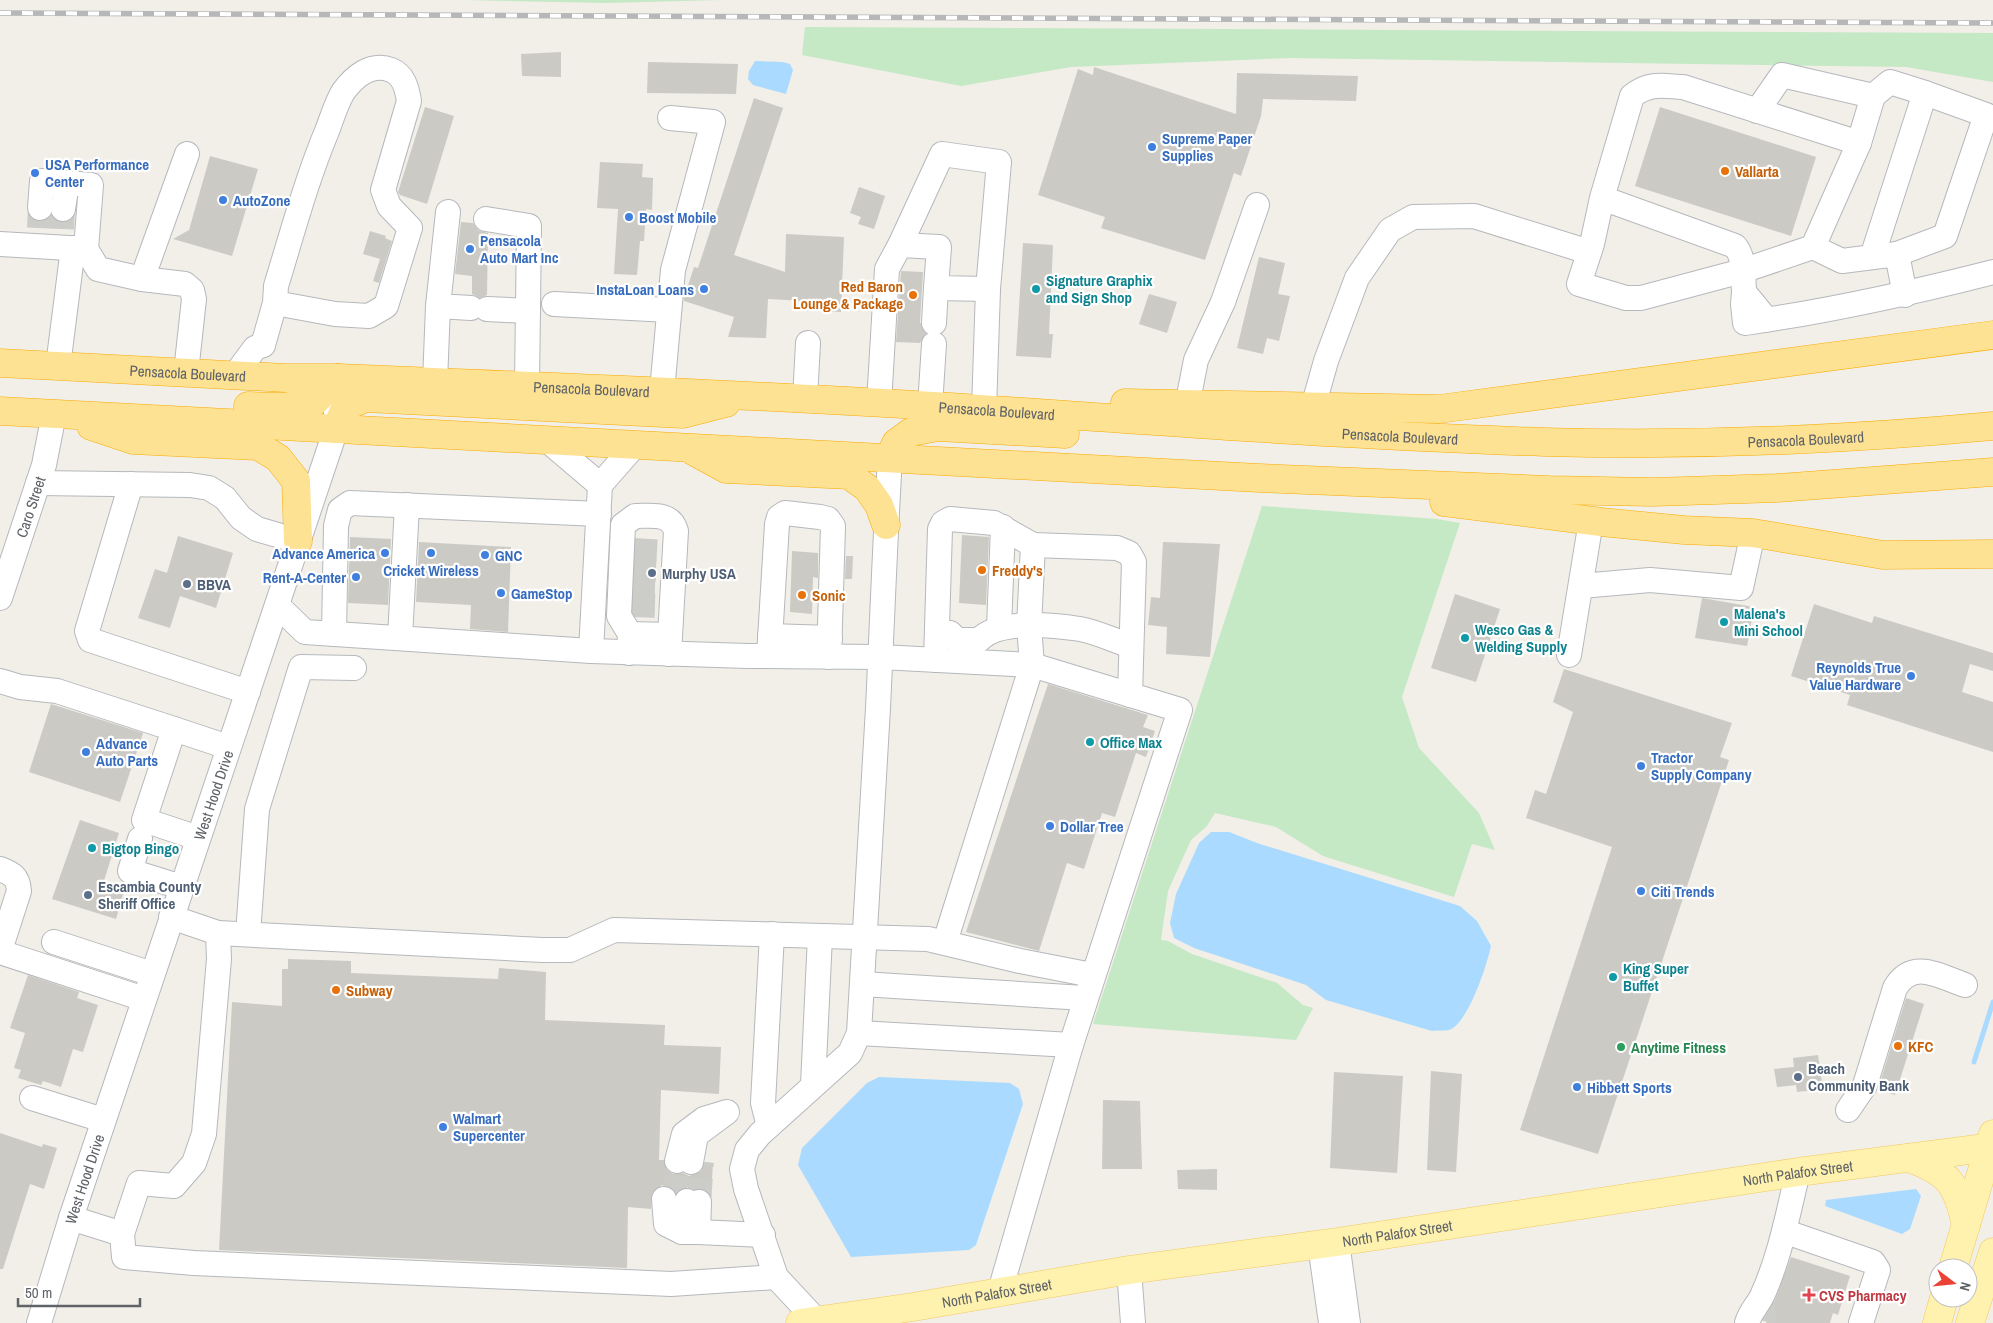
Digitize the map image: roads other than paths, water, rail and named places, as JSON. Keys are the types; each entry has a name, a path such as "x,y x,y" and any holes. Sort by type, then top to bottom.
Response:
{"highway":[{"path":"1186,414 1313,407 1439,409 1993,335"},
{"name":"Pensacola Boulevard","path":"0,363 286,378 338,378 662,391 984,410 1186,414 1217,426 1545,442 1662,443 1803,439 1993,426"},
{"path":"8,412 85,398 283,407 314,402 338,378"},
{"path":"336,429 346,406 366,398 683,414 750,396"},
{"path":"8,412 890,457 1259,478 1549,490 1654,492 1777,488 1993,472"},
{"path":"54,414 133,440 258,446 278,458 296,481 298,540"},
{"path":"890,457 896,443 911,432 938,428 1163,439 1217,426"},
{"path":"685,447 726,468 849,475 867,488 878,505 886,525"},
{"path":"1259,478 1592,521 1684,530 1753,533 1804,540 1883,555 1993,554"},
{"path":"1804,540 1993,535"}],"main road":[{"name":"North Palafox Street","path":"808,1322 914,1315 1000,1292 1128,1270 1328,1243 1798,1172 1992,1145"},
{"path":"1957,1258 1992,1145"},
{"path":"1908,1158 1931,1166 1945,1174 1960,1200 1966,1225"},
{"path":"1970,1323 1993,1252"},
{"path":"1985,1323 1993,1299"},
{"path":"1937,1323 1941,1308"},
{"path":"1955,1323 1958,1308"}],"street":[{"path":"263,345 275,304 276,286 310,170 342,94 359,75 368,70 376,68 391,70 401,78 407,88 409,101 383,190 389,206 410,228 386,306 369,316 334,314 275,304"},
{"path":"1757,111 1782,75 1873,96"},
{"path":"1813,247 1842,261 1898,254 1945,236 1986,115 1890,82 1873,96 1859,143 1813,247 1743,282 1626,298 1579,284 1632,96 1643,87 1655,85 1683,87 1859,143"},
{"path":"1872,257 1925,93"},
{"path":"662,391 673,270 712,122 670,118"},
{"path":"142,279 187,154"},
{"path":"879,403 887,270 942,154 999,162 988,290 984,410"},
{"path":"0,244 56,231 92,185 55,182 56,231 58,366"},
{"path":"1602,198 1735,246 1741,257 1743,282 1756,321 1905,295 1993,272"},
{"path":"1186,414 1196,360 1223,302 1256,206"},
{"path":"435,382 438,306 448,212"},
{"path":"1313,407 1326,361 1357,278 1390,230 1397,225 1413,217 1474,216 1589,252"},
{"path":"486,219 529,226 527,386"},
{"path":"56,231 98,269 142,279 185,284 192,290 194,299 186,372"},
{"path":"900,245 939,247 930,406"},
{"path":"1898,254 1905,295"},
{"path":"936,288 988,290"},
{"path":"554,304 669,310"},
{"path":"438,306 528,311"},
{"path":"805,399 808,343"},
{"path":"235,375 255,348 263,345"},
{"path":"263,345 286,378"},
{"name":"West Hood Drive","path":"39,1323 103,1120 336,429 338,378"},
{"name":"Caro Street","path":"0,598 44,465 54,414"},
{"path":"547,440 600,485"},
{"path":"591,651 600,485 636,444"},
{"path":"808,1322 776,1277 746,1189 742,1169 747,1150 769,1126 850,1053 859,1033 881,657 890,457"},
{"path":"38,483 190,485 209,488 225,498 241,518 257,529 298,540"},
{"path":"130,484 87,631 90,640 248,692"},
{"path":"334,634 336,526 340,510 350,503 599,514"},
{"path":"400,638 407,505"},
{"path":"770,646 776,524 779,517 785,514 820,517 828,519 834,526 829,647"},
{"path":"629,643 619,616 626,580 623,525 635,516 667,517 674,523 676,531 670,579 670,644"},
{"path":"936,660 944,633 940,529 943,523 950,519 999,525 1033,545 1117,548 1129,553 1134,562 1130,695"},
{"path":"1569,654 1592,521"},
{"path":"992,630 999,525"},
{"path":"1580,586 1650,580 1741,588 1753,533"},
{"path":"945,942 1032,665 1029,626 1033,545"},
{"path":"594,600 626,580"},
{"path":"277,606 305,632 591,651 629,643 829,647 881,657 1032,665 1180,710 1084,998 1000,1292"},
{"path":"944,633 957,640 979,640 992,630 1029,626 1081,630 1131,646"},
{"path":"248,934 257,809 302,667 354,668"},
{"path":"0,681 20,687 57,690 228,747"},
{"path":"174,729 144,820 198,838"},
{"path":"140,839 130,871 181,887"},
{"path":"0,869 14,874 18,882 19,891 0,947 144,999"},
{"path":"171,917 218,933 570,950 614,930 928,939 1020,961 1092,975"},
{"path":"218,933 219,959 204,1134 194,1164 174,1186 139,1183 122,1234 124,1257 194,1263 671,1284 776,1277"},
{"path":"769,1126 763,1103 772,934"},
{"path":"813,1085 820,936"},
{"path":"54,942 152,974"},
{"path":"1848,1110 1864,1085 1895,988 1900,978 1911,971 1922,970 1964,985"},
{"path":"862,984 1084,998"},
{"path":"859,1033 1071,1045"},
{"path":"32,1098 103,1120"},
{"path":"728,1112 706,1142 684,1161 676,1126 699,1110 728,1112 763,1103"},
{"path":"1747,1323 1750,1312 1761,1297 1785,1227 1798,1172"},
{"path":"690,1232 681,1200 666,1224 690,1232 763,1235"},
{"path":"71,1218 122,1234"},
{"path":"1785,1227 1789,1234 1873,1262 1878,1270 1861,1323"},
{"path":"1328,1243 1331,1323"},
{"path":"1328,1243 1348,1323"},
{"path":"1128,1270 1133,1323"}],"water":[{"path":"755,61 790,64 793,70 786,94 753,85 748,79 749,71"},
{"path":"1211,832 1229,832 1257,843 1460,906 1477,921 1491,946 1476,993 1463,1017 1449,1030 1432,1031 1326,1000 1306,985 1194,948 1174,938 1170,923 1176,894 1199,843"},
{"path":"879,1077 1010,1083 1019,1089 1023,1104 976,1245 969,1250 851,1257 798,1165 802,1148 867,1083"},
{"path":"1916,1189 1921,1196 1910,1229 1902,1234 1825,1206 1826,1200"}],"waterway":[{"path":"1974,1062 1993,1002"}],"tunnel":[{"path":"39,228 40,208"},
{"path":"62,229 63,209"},
{"path":"633,550 667,552"},
{"path":"632,569 666,570"},
{"path":"631,588 666,589"},
{"path":"631,605 665,606"},
{"path":"674,1199 677,1161"},
{"path":"699,1202 702,1162"},
{"path":"1761,1297 1764,1316 1762,1323"}],"railway":[{"path":"0,13 1993,23"}],"place":[{"name":"Supreme Paper Supplies","path":"1152,147"},
{"name":"Vallarta","path":"1725,171"},
{"name":"USA Performance Center","path":"35,173"},
{"name":"AutoZone","path":"223,200"},
{"name":"Boost Mobile","path":"629,217"},
{"name":"Pensacola Auto Mart Inc","path":"470,249"},
{"name":"InstaLoan Loans","path":"704,289"},
{"name":"Signature Graphix and Sign Shop","path":"1036,289"},
{"name":"Red Baron Lounge & Package","path":"913,295"},
{"name":"Advance America","path":"385,553"},
{"name":"Cricket Wireless","path":"431,553"},
{"name":"GNC","path":"485,555"},
{"name":"Freddy's","path":"982,570"},
{"name":"Murphy USA","path":"652,573"},
{"name":"Rent-A-Center","path":"356,577"},
{"name":"BBVA","path":"187,584"},
{"name":"GameStop","path":"501,593"},
{"name":"Sonic","path":"802,595"},
{"name":"Malena's Mini School","path":"1724,622"},
{"name":"Wesco Gas & Welding Supply","path":"1465,638"},
{"name":"Reynolds True Value Hardware","path":"1911,676"},
{"name":"Office Max","path":"1090,742"},
{"name":"Advance Auto Parts","path":"86,752"},
{"name":"Tractor Supply Company","path":"1641,766"},
{"name":"Dollar Tree","path":"1050,826"},
{"name":"Bigtop Bingo","path":"92,848"},
{"name":"Citi Trends","path":"1641,891"},
{"name":"Escambia County Sheriff Office","path":"88,895"},
{"name":"King Super Buffet","path":"1613,977"},
{"name":"Subway","path":"336,990"},
{"name":"KFC","path":"1898,1046"},
{"name":"Anytime Fitness","path":"1621,1047"},
{"name":"Beach Community Bank","path":"1798,1077"},
{"name":"Hibbett Sports","path":"1577,1087"},
{"name":"Walmart Supercenter","path":"443,1127"},
{"name":"CVS Pharmacy","path":"1809,1295"}]}
